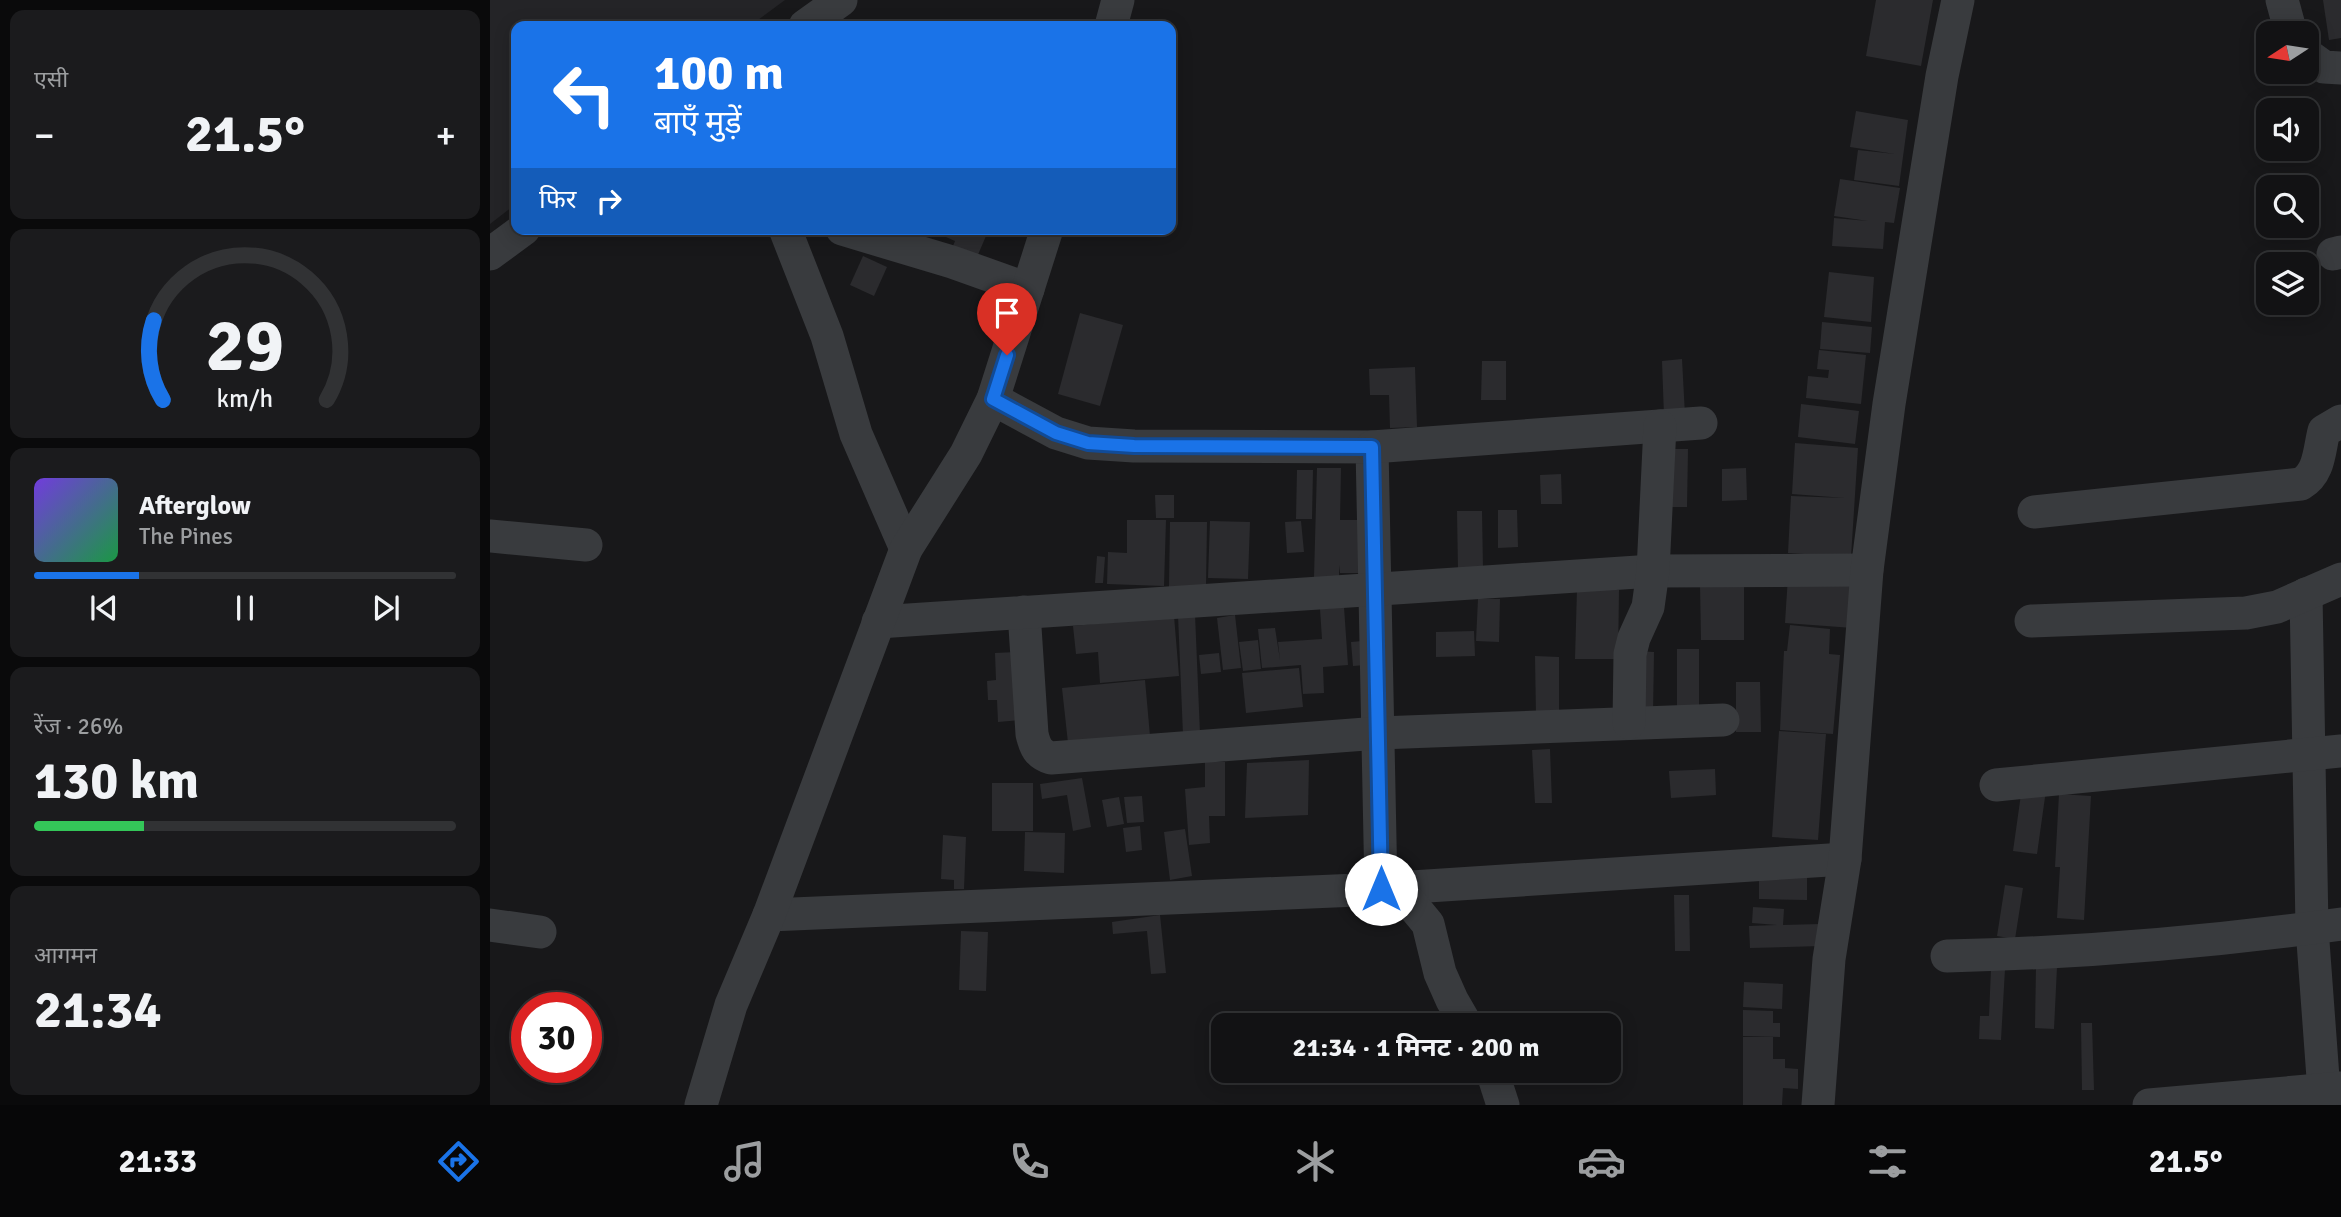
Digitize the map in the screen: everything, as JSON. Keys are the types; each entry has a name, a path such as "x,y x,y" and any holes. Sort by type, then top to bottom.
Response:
{"street":[{"path":"1112,21 1118,0"},
{"path":"1818,1105 1829,959 1845,859 1867,570 1891,391 1942,76 1958,0"},
{"path":"2281,0 2287,21"},
{"path":"811,21 837,1"},
{"path":"2319,63 2324,67 2341,68"},
{"path":"490,254 516,235"},
{"path":"787,235 827,336 856,434 906,549"},
{"path":"862,235 952,262 1028,289"},
{"path":"701,1105 731,1005 768,915 906,549 966,454 993,399 1045,235"},
{"path":"993,399 1056,433 1088,443 1134,446 1372,447 1701,423"},
{"path":"2034,512 2301,484 2310,479 2315,470 2324,430 2341,421"},
{"path":"1629,723 1630,654 1648,607 1653,571 1660,426"},
{"path":"1372,447 1381,889"},
{"path":"490,536 586,545"},
{"path":"878,622 1653,571 1867,570"},
{"path":"2031,621 2246,613 2277,607 2341,579"},
{"path":"2149,1105 2330,1094 2327,925 2308,755 2306,594"},
{"path":"1024,612 1032,734 1035,747 1042,755 1051,758 1379,733 1723,720"},
{"path":"1996,785 2341,751"},
{"path":"768,915 1381,889 1845,859"},
{"path":"1381,889 1409,901 1428,924 1440,973 1460,1013"},
{"path":"490,925 540,932"},
{"path":"1947,956 2053,954 2159,947 2327,925"},
{"path":"1496,1083 1503,1105"}],"shaded area":[{"path":"490,0 785,0 757,21 511,21 511,208 490,224"}],"building":[{"path":"1876,0 1933,0 1921,66 1866,56"},
{"path":"2323,0 2341,0 2341,38 2329,40"},
{"path":"1856,111 1908,120 1899,186 1854,180 1858,150 1895,154 1850,147"},
{"path":"1840,179 1900,188 1894,223 1885,222 1883,249 1832,246 1834,218 1868,221 1834,216"},
{"path":"942,235 986,235 977,257 953,246 955,241"},
{"path":"863,256 887,267 874,296 850,285"},
{"path":"1829,272 1874,277 1871,322 1824,317"},
{"path":"1080,313 1123,325 1100,406 1058,394"},
{"path":"1822,322 1872,327 1870,353 1820,349"},
{"path":"1819,350 1866,355 1861,404 1806,398 1808,376 1828,378 1829,370 1817,369"},
{"path":"1682,359 1685,415 1664,416 1662,361"},
{"path":"1482,361 1506,361 1506,400 1481,400"},
{"path":"1415,367 1417,427 1390,428 1389,395 1370,395 1369,369"},
{"path":"1801,404 1859,411 1855,444 1798,437"},
{"path":"1795,443 1858,448 1851,557 1788,553 1791,496 1845,498 1792,494"},
{"path":"1663,449 1688,449 1687,507 1662,507"},
{"path":"1317,468 1341,468 1340,520 1367,520 1367,573 1340,573 1339,565 1339,577 1314,577"},
{"path":"1746,468 1747,500 1722,501 1722,469"},
{"path":"1297,470 1313,470 1312,519 1296,519"},
{"path":"1561,474 1562,504 1541,504 1540,475"},
{"path":"1155,495 1174,495 1174,518 1156,518"},
{"path":"1498,510 1517,510 1518,547 1498,548"},
{"path":"1457,511 1482,511 1483,570 1458,570"},
{"path":"1127,520 1166,520 1164,586 1107,584 1108,552 1127,553"},
{"path":"1210,521 1250,522 1248,579 1208,578"},
{"path":"1301,521 1304,552 1287,553 1285,522"},
{"path":"1170,522 1207,522 1206,587 1169,587"},
{"path":"1097,556 1105,557 1103,583 1095,583"},
{"path":"1788,576 1856,581 1853,628 1785,623"},
{"path":"1700,584 1744,584 1744,640 1701,640"},
{"path":"1577,589 1619,590 1618,659 1575,659"},
{"path":"1478,599 1500,599 1499,642 1476,641"},
{"path":"1344,607 1348,665 1323,667 1324,693 1303,694 1301,665 1262,668 1258,629 1275,628 1280,660 1278,642 1322,639 1320,609"},
{"path":"1195,614 1200,734 1183,735 1178,615"},
{"path":"1235,615 1241,668 1223,670 1217,618"},
{"path":"1174,616 1179,676 1100,683 1098,652 1076,654 1073,626"},
{"path":"1790,625 1830,629 1829,654 1840,655 1833,734 1780,730 1784,651 1787,651"},
{"path":"1474,631 1475,656 1436,657 1436,632"},
{"path":"1258,640 1261,669 1243,671 1239,642"},
{"path":"1374,640 1377,664 1353,666 1351,642"},
{"path":"1677,649 1699,649 1699,706 1677,706"},
{"path":"1635,651 1654,652 1653,714 1635,713"},
{"path":"1016,652 1020,720 998,722 997,700 988,700 987,681 996,680 995,653"},
{"path":"1219,653 1221,672 1201,674 1199,655"},
{"path":"1535,656 1559,657 1559,716 1536,716"},
{"path":"1299,668 1303,707 1246,713 1242,673"},
{"path":"1145,680 1150,736 1068,743 1062,688"},
{"path":"1736,682 1760,682 1761,732 1736,732"},
{"path":"1779,731 1826,734 1818,840 1772,837"},
{"path":"1550,749 1552,803 1535,803 1532,750"},
{"path":"1309,760 1308,815 1245,818 1247,763"},
{"path":"1205,762 1225,762 1225,816 1209,816 1210,843 1189,845 1185,789 1205,787"},
{"path":"1715,769 1716,795 1671,798 1669,771"},
{"path":"1082,778 1091,827 1073,831 1067,795 1042,799 1040,784"},
{"path":"992,783 1033,783 1033,831 992,831"},
{"path":"2022,787 2046,790 2037,854 2013,851"},
{"path":"2059,794 2091,796 2084,920 2057,918 2060,867 2055,867"},
{"path":"1142,796 1144,822 1127,823 1124,797"},
{"path":"1119,797 1124,824 1107,827 1102,800"},
{"path":"1140,826 1142,850 1126,852 1123,828"},
{"path":"1185,829 1192,876 1170,880 1164,832"},
{"path":"1025,832 1065,833 1064,873 1024,871"},
{"path":"943,835 966,837 964,889 954,889 954,880 941,879"},
{"path":"1759,875 1807,876 1807,900 1759,899"},
{"path":"2005,885 2023,888 2015,939 1997,936"},
{"path":"1674,895 1689,895 1690,951 1675,951"},
{"path":"1753,907 1784,909 1783,925 1820,924 1821,946 1750,948 1749,926 1777,925 1752,923"},
{"path":"1160,915 1166,973 1151,974 1147,931 1113,934 1112,922"},
{"path":"961,931 988,932 986,991 959,990"},
{"path":"2036,966 2057,967 2054,1029 2035,1028"},
{"path":"1991,969 2005,969 2001,1040 1979,1039 1980,1016 1989,1016"},
{"path":"1744,982 1783,984 1782,1009 1743,1007"},
{"path":"1743,1010 1773,1011 1773,1023 1780,1023 1780,1037 1743,1036"},
{"path":"2081,1023 2092,1023 2094,1090 2082,1090"},
{"path":"1743,1037 1773,1037 1773,1059 1785,1059 1785,1068 1798,1069 1798,1089 1783,1088 1782,1105 1743,1105"}],"route":[{"path":"1007,355 993,399 1056,433 1088,443 1134,446 1372,447 1381,889"}]}
